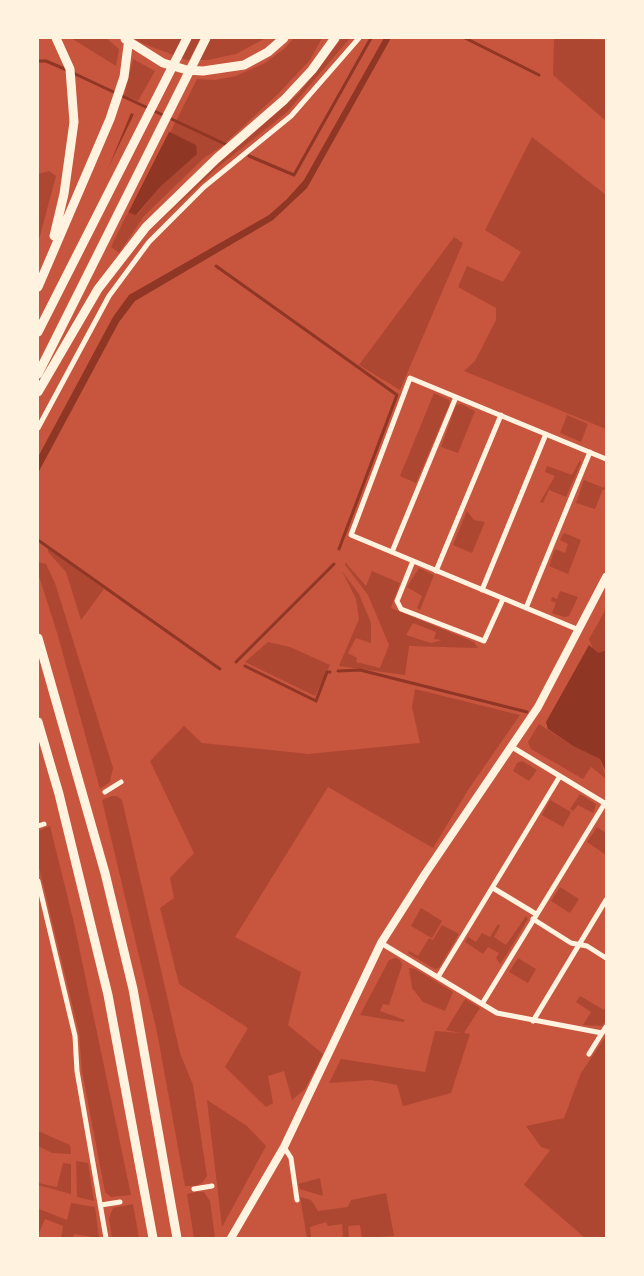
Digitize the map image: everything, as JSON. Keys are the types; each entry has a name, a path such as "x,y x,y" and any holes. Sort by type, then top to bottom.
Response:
{"highway":[{"path":"47,265 64,194 74,122 70,69 56,38"},
{"path":"123,38 163,63 188,70 203,71 244,65 268,52 285,38"},
{"path":"38,287 114,108 124,77 129,38"},
{"path":"38,332 187,38"},
{"path":"38,374 206,38"},
{"path":"38,392 86,307 146,227 191,182 298,85 335,38"},
{"path":"38,638 99,851 130,978 165,1158 177,1239"},
{"path":"38,722 108,995 153,1239"}],"main road":[{"path":"231,1239 284,1147 381,943 538,707 606,577"}],"street":[{"path":"38,428 109,296 149,242 204,187 291,116 360,38"},
{"path":"579,630 351,535 410,378 606,459"},
{"path":"392,552 456,397"},
{"path":"436,571 501,415"},
{"path":"482,590 546,434"},
{"path":"526,608 590,452"},
{"path":"413,561 397,601 401,609 484,641 503,598"},
{"path":"482,1004 606,803 512,747"},
{"path":"438,977 560,776"},
{"path":"105,792 121,782"},
{"path":"38,826 44,824"},
{"path":"38,881 75,1036 77,1071 106,1239"},
{"path":"493,888 571,943 580,944 606,958"},
{"path":"533,1020 606,900"},
{"path":"381,943 497,1013 602,1033"},
{"path":"589,1054 606,1027"},
{"path":"284,1147 291,1158 297,1200"},
{"path":"194,1190 212,1186"},
{"path":"101,1204 120,1202"}],"shaded area":[{"path":"71,38 106,38 119,49 116,66"},
{"path":"133,38 266,38 236,54 208,60 187,60"},
{"path":"294,38 322,38 310,60 279,93 221,147 204,158 144,216 119,253 111,247 129,210 137,215 195,145 170,133 197,79 215,80 236,76 265,63 284,49"},
{"path":"342,38 350,38 287,112 218,167 156,225 215,167 299,93"},
{"path":"384,38 391,38 307,188 273,220 135,301 119,322 38,473 38,457 113,317 129,295 269,215 287,199 304,180"},
{"path":"554,38 606,40 606,121 553,75"},
{"path":"133,59 155,71 138,101 124,96"},
{"path":"131,113 196,145 197,154 161,186 136,215 95,200"},
{"path":"532,137 606,195 606,429 464,371 475,361 496,320 496,308 458,287 467,266 503,282 521,252 485,230"},
{"path":"49,171 56,176 38,243 38,174"},
{"path":"454,237 463,243 400,390 359,365"},
{"path":"434,393 449,400 450,403 416,483 400,476"},
{"path":"461,404 475,411 458,453 441,447 456,405"},
{"path":"567,415 588,424 581,442 560,433"},
{"path":"580,460 581,463 566,497 549,490 543,503 540,502 555,476 545,472 547,466 572,475"},
{"path":"584,480 604,488 606,482 606,490 603,489 595,509 576,503"},
{"path":"467,511 474,520 485,522 472,553 453,545"},
{"path":"564,533 581,540 568,574 549,566 555,549 565,553 568,544 560,540"},
{"path":"48,548 104,589 81,620 66,572 48,552"},
{"path":"38,562 46,564 55,583 113,768 110,782 100,789 58,636 38,573"},
{"path":"345,562 366,586 372,571 400,583 391,608 474,642 478,648 409,646 405,675 339,666 359,619 356,599 342,571 359,594 371,623 371,643 356,638 348,653 357,658 356,662 380,668 389,645 368,595","holes":["413,623 436,632 434,639 442,640 431,643 406,635"]},
{"path":"419,568 434,575 420,610 417,608 422,596 407,587"},
{"path":"560,591 578,597 569,616 564,617 552,613 556,603 551,601 552,597 557,599"},
{"path":"606,609 606,650 598,653 594,651 589,639"},
{"path":"268,642 290,647 330,665 315,696 245,662"},
{"path":"589,645 598,653 606,650 606,772 600,759 573,746 548,729 546,722"},
{"path":"415,689 520,715 468,790 433,848 328,787 235,937 301,972 288,1025 323,1054 305,1089 292,1100 284,1071 268,1076 273,1103 266,1107 225,1067 248,1028 179,984 160,908 174,898 170,878 194,853 150,761 184,726 202,743 309,754 420,743 412,707"},
{"path":"539,724 573,746 600,759 606,777 591,767 583,779 531,749 528,742"},
{"path":"522,761 537,770 529,781 513,771 517,763"},
{"path":"580,794 596,804 593,813 578,805 573,811 570,809"},
{"path":"117,796 122,800 180,1053 193,1085 207,1176 202,1183 195,1186 185,1186 157,1032 102,800"},
{"path":"550,800 571,812 563,827 542,815"},
{"path":"50,826 74,923 131,1195 111,1197 105,1192 82,1071 79,1033 38,863 38,831"},
{"path":"597,827 606,833 606,855 587,842"},
{"path":"560,887 579,899 570,913 551,901"},
{"path":"421,908 442,921 432,938 411,926"},
{"path":"526,916 528,919 511,947 508,945 511,948 500,964 496,958 499,953 488,947 483,954 465,942 468,937 476,942 482,933 490,937 498,924 500,926 494,937 506,945"},
{"path":"442,925 459,934 439,968 435,969 408,953 409,951 418,956 429,938 433,940"},
{"path":"396,958 402,965 389,1005 383,1004 380,1011 405,1020 403,1022 360,1015 389,960"},
{"path":"518,958 536,969 528,983 509,972"},
{"path":"409,968 415,969 453,992 445,1011 423,1002 412,988"},
{"path":"580,996 604,1010 606,1006 606,1020 602,1026 583,1025 591,1012 576,1002"},
{"path":"465,999 480,1008 464,1033 470,1034 451,1093 403,1106 397,1085 371,1080 329,1083 341,1059 425,1072 435,1031 461,1033 446,1030"},
{"path":"606,1036 606,1238 585,1238 524,1185 550,1150 541,1147 526,1126 564,1118 581,1073"},
{"path":"207,1100 247,1126 266,1146 222,1227"},
{"path":"38,1131 70,1145 71,1154 52,1153 38,1146"},
{"path":"76,1161 88,1163 94,1201 77,1197"},
{"path":"63,1163 71,1164 71,1194 38,1185 38,1183 57,1187"},
{"path":"320,1178 323,1196 300,1189 298,1184"},
{"path":"204,1192 210,1201 215,1238 194,1238 187,1194"},
{"path":"386,1193 394,1236 362,1238 360,1225 348,1226 349,1238 343,1238 342,1224 328,1226 326,1222 310,1227 311,1238 307,1238 300,1197 311,1200 318,1211 348,1207 351,1200"},
{"path":"71,1203 95,1207 99,1238 74,1234 73,1238 61,1238 63,1226 45,1219 38,1235 39,1209 67,1220"},
{"path":"133,1204 139,1238 112,1238 109,1218 113,1208"}],"pier":[{"path":"135,112 170,130 127,215 92,201"}],"waterway":[{"path":"249,156 294,175 371,38"},
{"path":"465,38 539,75"},
{"path":"38,61 46,61 67,70"},
{"path":"73,73 227,145"},
{"path":"216,266 397,395 339,549"},
{"path":"38,540 220,669"},
{"path":"236,662 334,564"},
{"path":"245,666 316,701 327,672 330,672"},
{"path":"338,671 360,670 527,712"}]}
